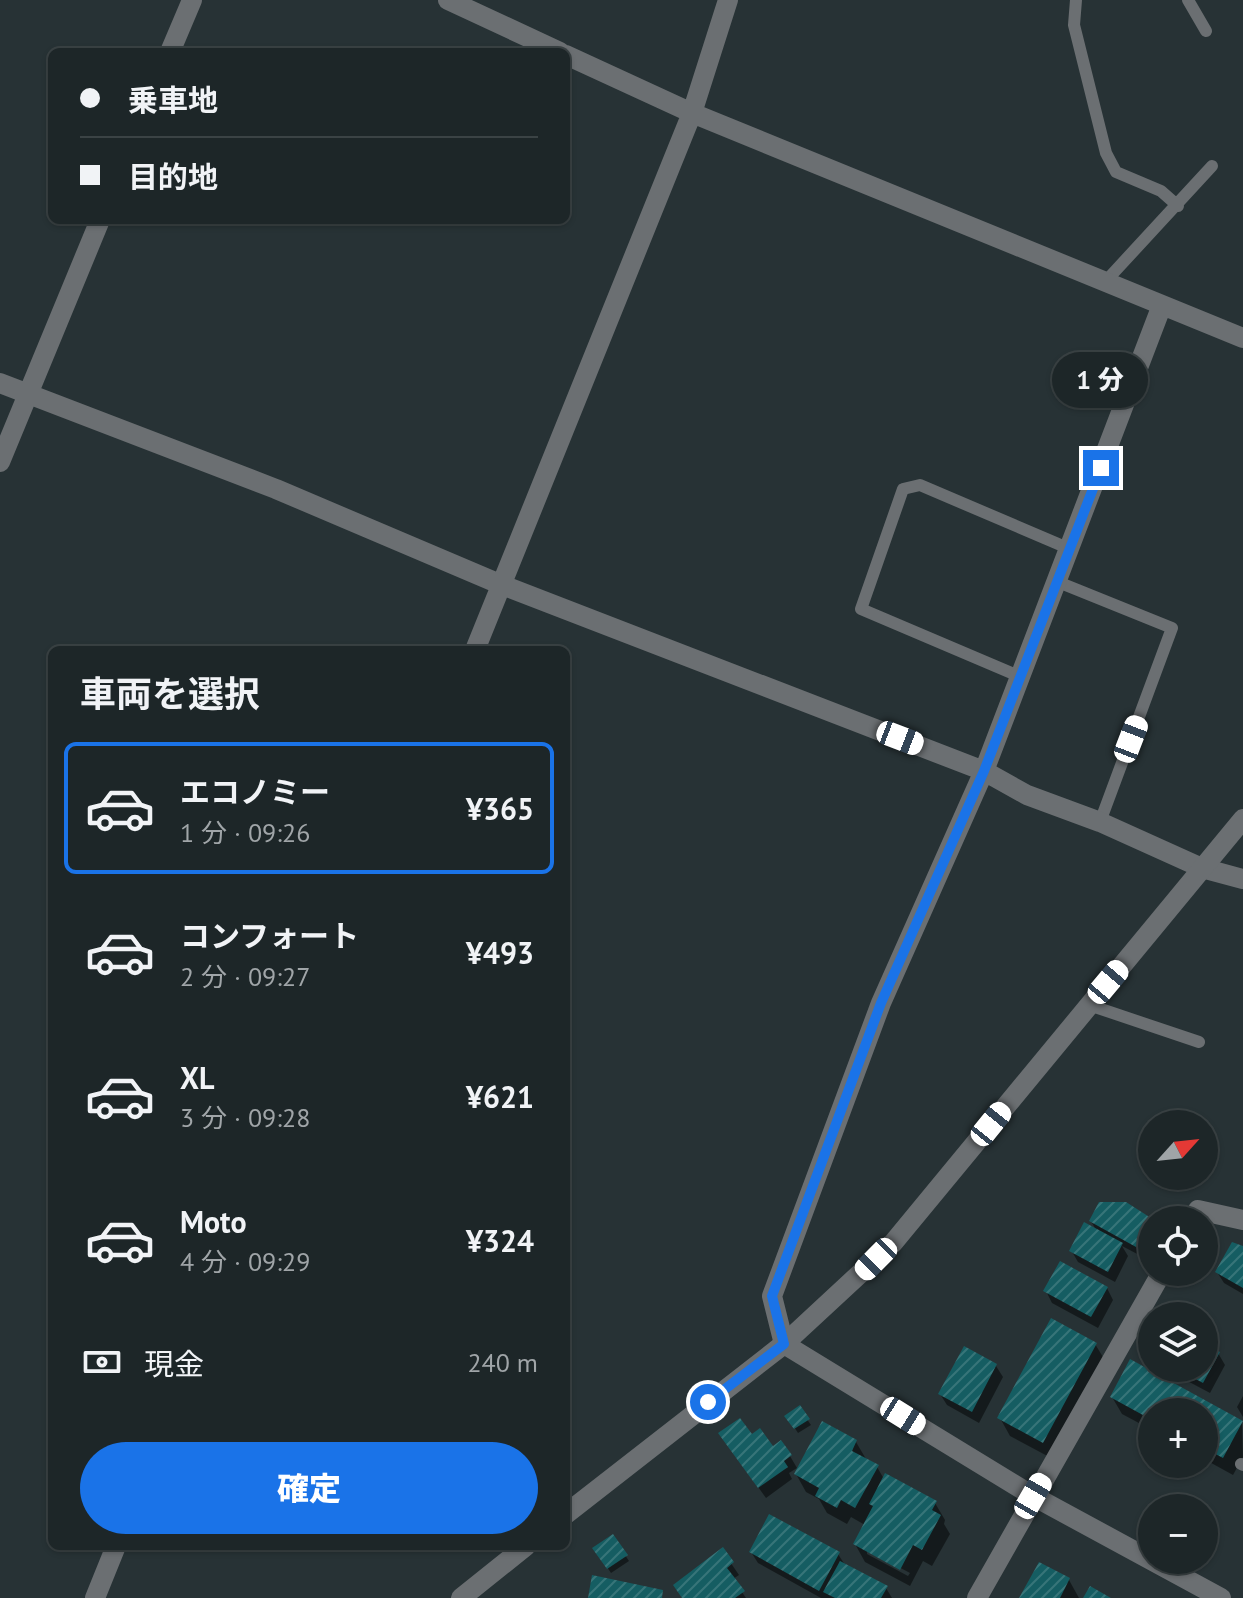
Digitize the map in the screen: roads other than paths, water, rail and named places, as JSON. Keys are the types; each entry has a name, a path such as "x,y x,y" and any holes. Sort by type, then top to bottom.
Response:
{"street":[{"path":"172,48 192,0"},
{"path":"448,0 551,48"},
{"path":"477,646 692,113 728,0"},
{"path":"570,57 692,113 1243,338"},
{"path":"0,462 98,224"},
{"path":"1162,305 984,771 881,1003 772,1296 784,1344 1033,1496 1221,1598"},
{"path":"0,383 276,489 502,585 984,771 1027,795 1100,822 1202,868 1243,879"},
{"path":"570,1511 784,1344 893,1243 1243,819"},
{"path":"1218,1214 1243,1220"},
{"path":"977,1598 1154,1286"},
{"path":"95,1598 114,1550"},
{"path":"461,1598 521,1550"}],"lane":[{"path":"1076,0 1074,25 1106,153 1116,172 1161,191 1178,206"},
{"path":"1188,0 1206,31"},
{"path":"1105,282 1212,166"},
{"path":"1021,677 861,609 903,489 920,485 1070,549"},
{"path":"1058,582 1172,628 1100,822"},
{"path":"1089,1005 1199,1042"}]}
